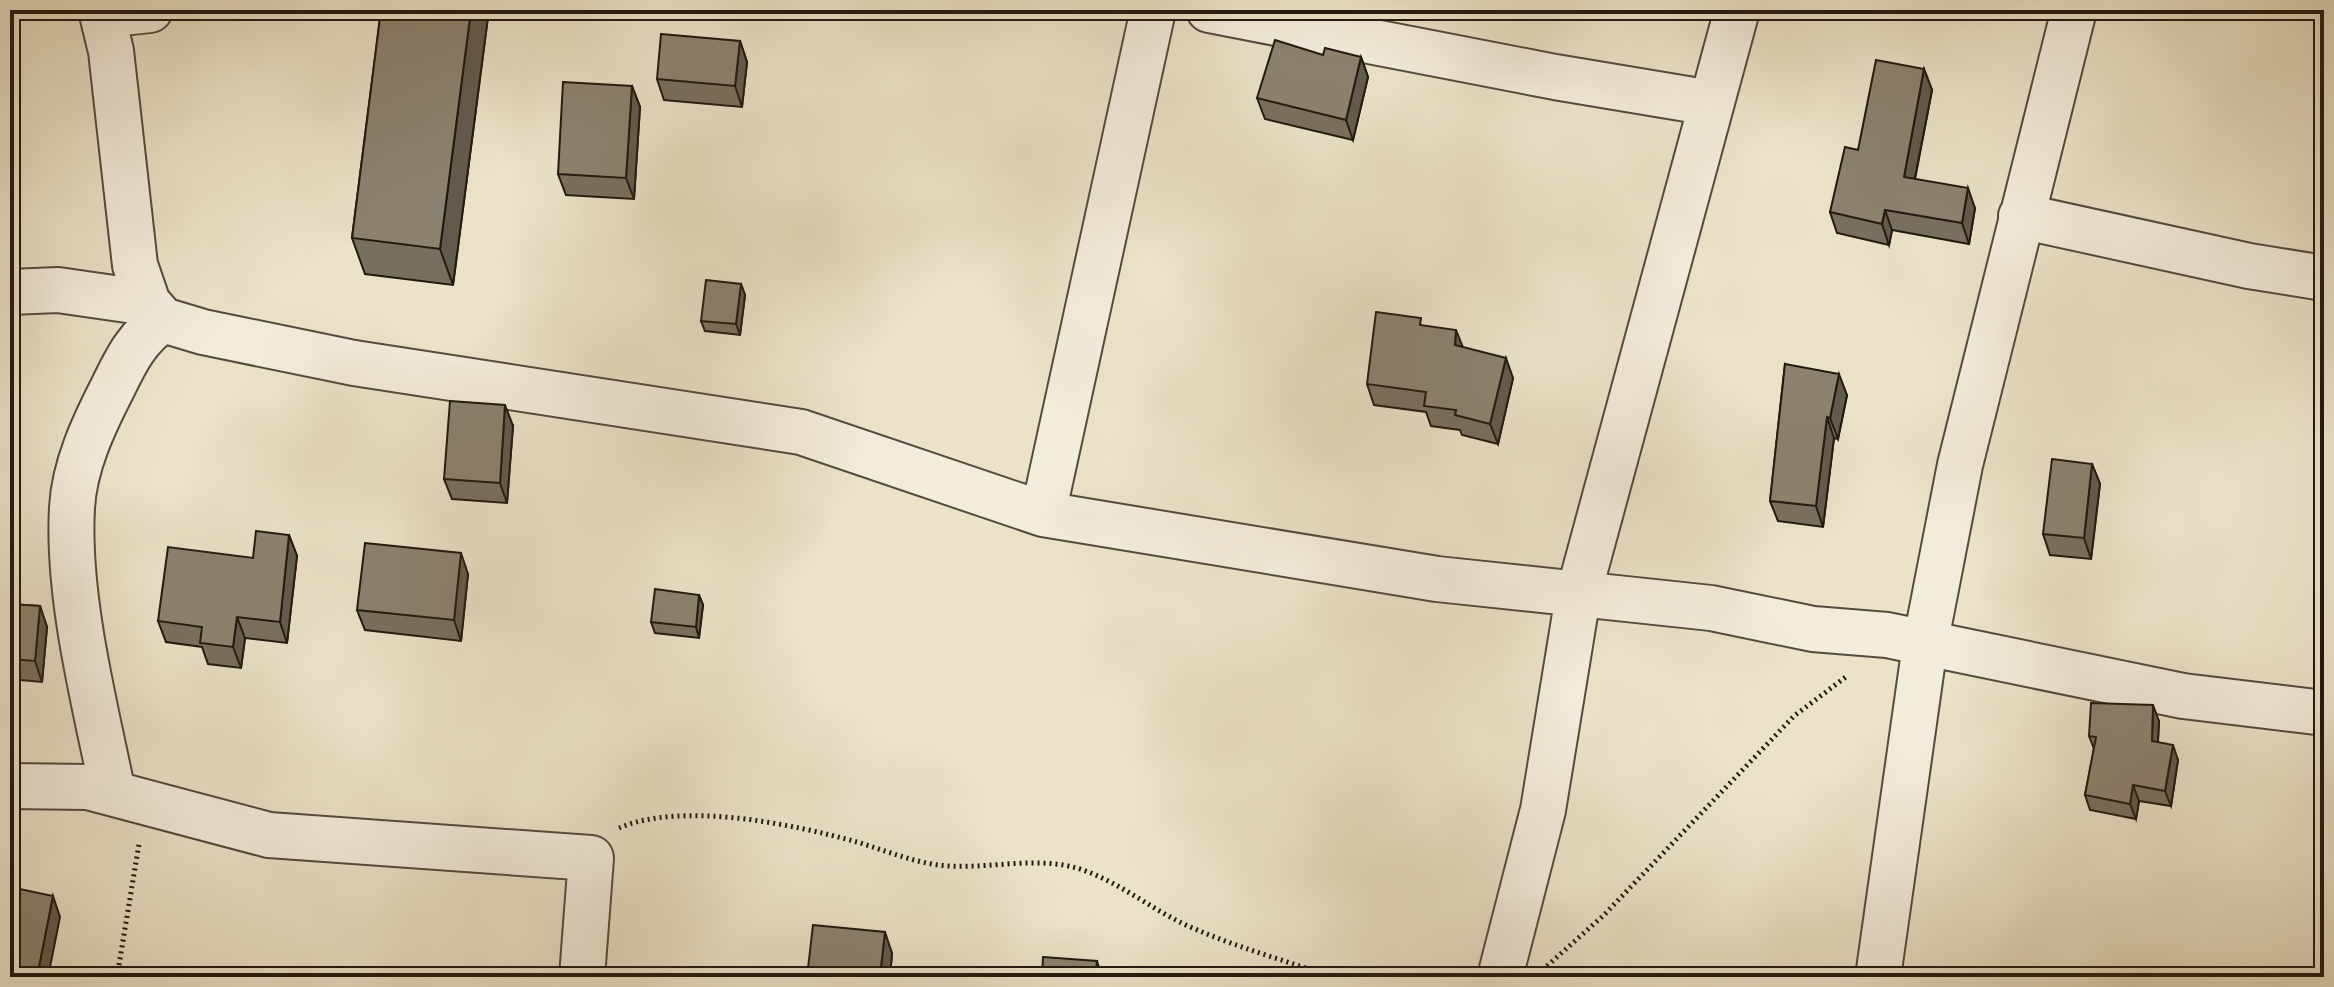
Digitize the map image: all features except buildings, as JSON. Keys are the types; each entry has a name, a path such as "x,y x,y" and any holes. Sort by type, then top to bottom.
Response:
{"street":[{"path":"150,10 102,12 111,51 135,265 156,311"},
{"path":"1043,514 1153,10"},
{"path":"1214,10 1583,83 1711,103"},
{"path":"1500,977 1543,810 1578,596 1737,10"},
{"path":"1878,977 1906,640 1960,465 2074,10"},
{"path":"2021,216 2249,266 2324,278"},
{"path":"10,292 58,290 156,311 203,332 354,363 801,432 1043,514 1437,579 1711,608 1813,629 1906,640 2183,696 2324,713"},
{"path":"130,798 88,673 71,507 81,458 100,412 156,311"},
{"path":"10,786 67,785 130,798 269,835 591,858 582,977"}],"path":[{"path":"1545,968 1604,915 1794,716 1906,640"},
{"path":"117,977 130,798"},
{"path":"591,858 618,829 641,819 701,817 787,827 934,864 961,867 1051,864 1081,869 1122,887 1193,929 1332,977"}]}
